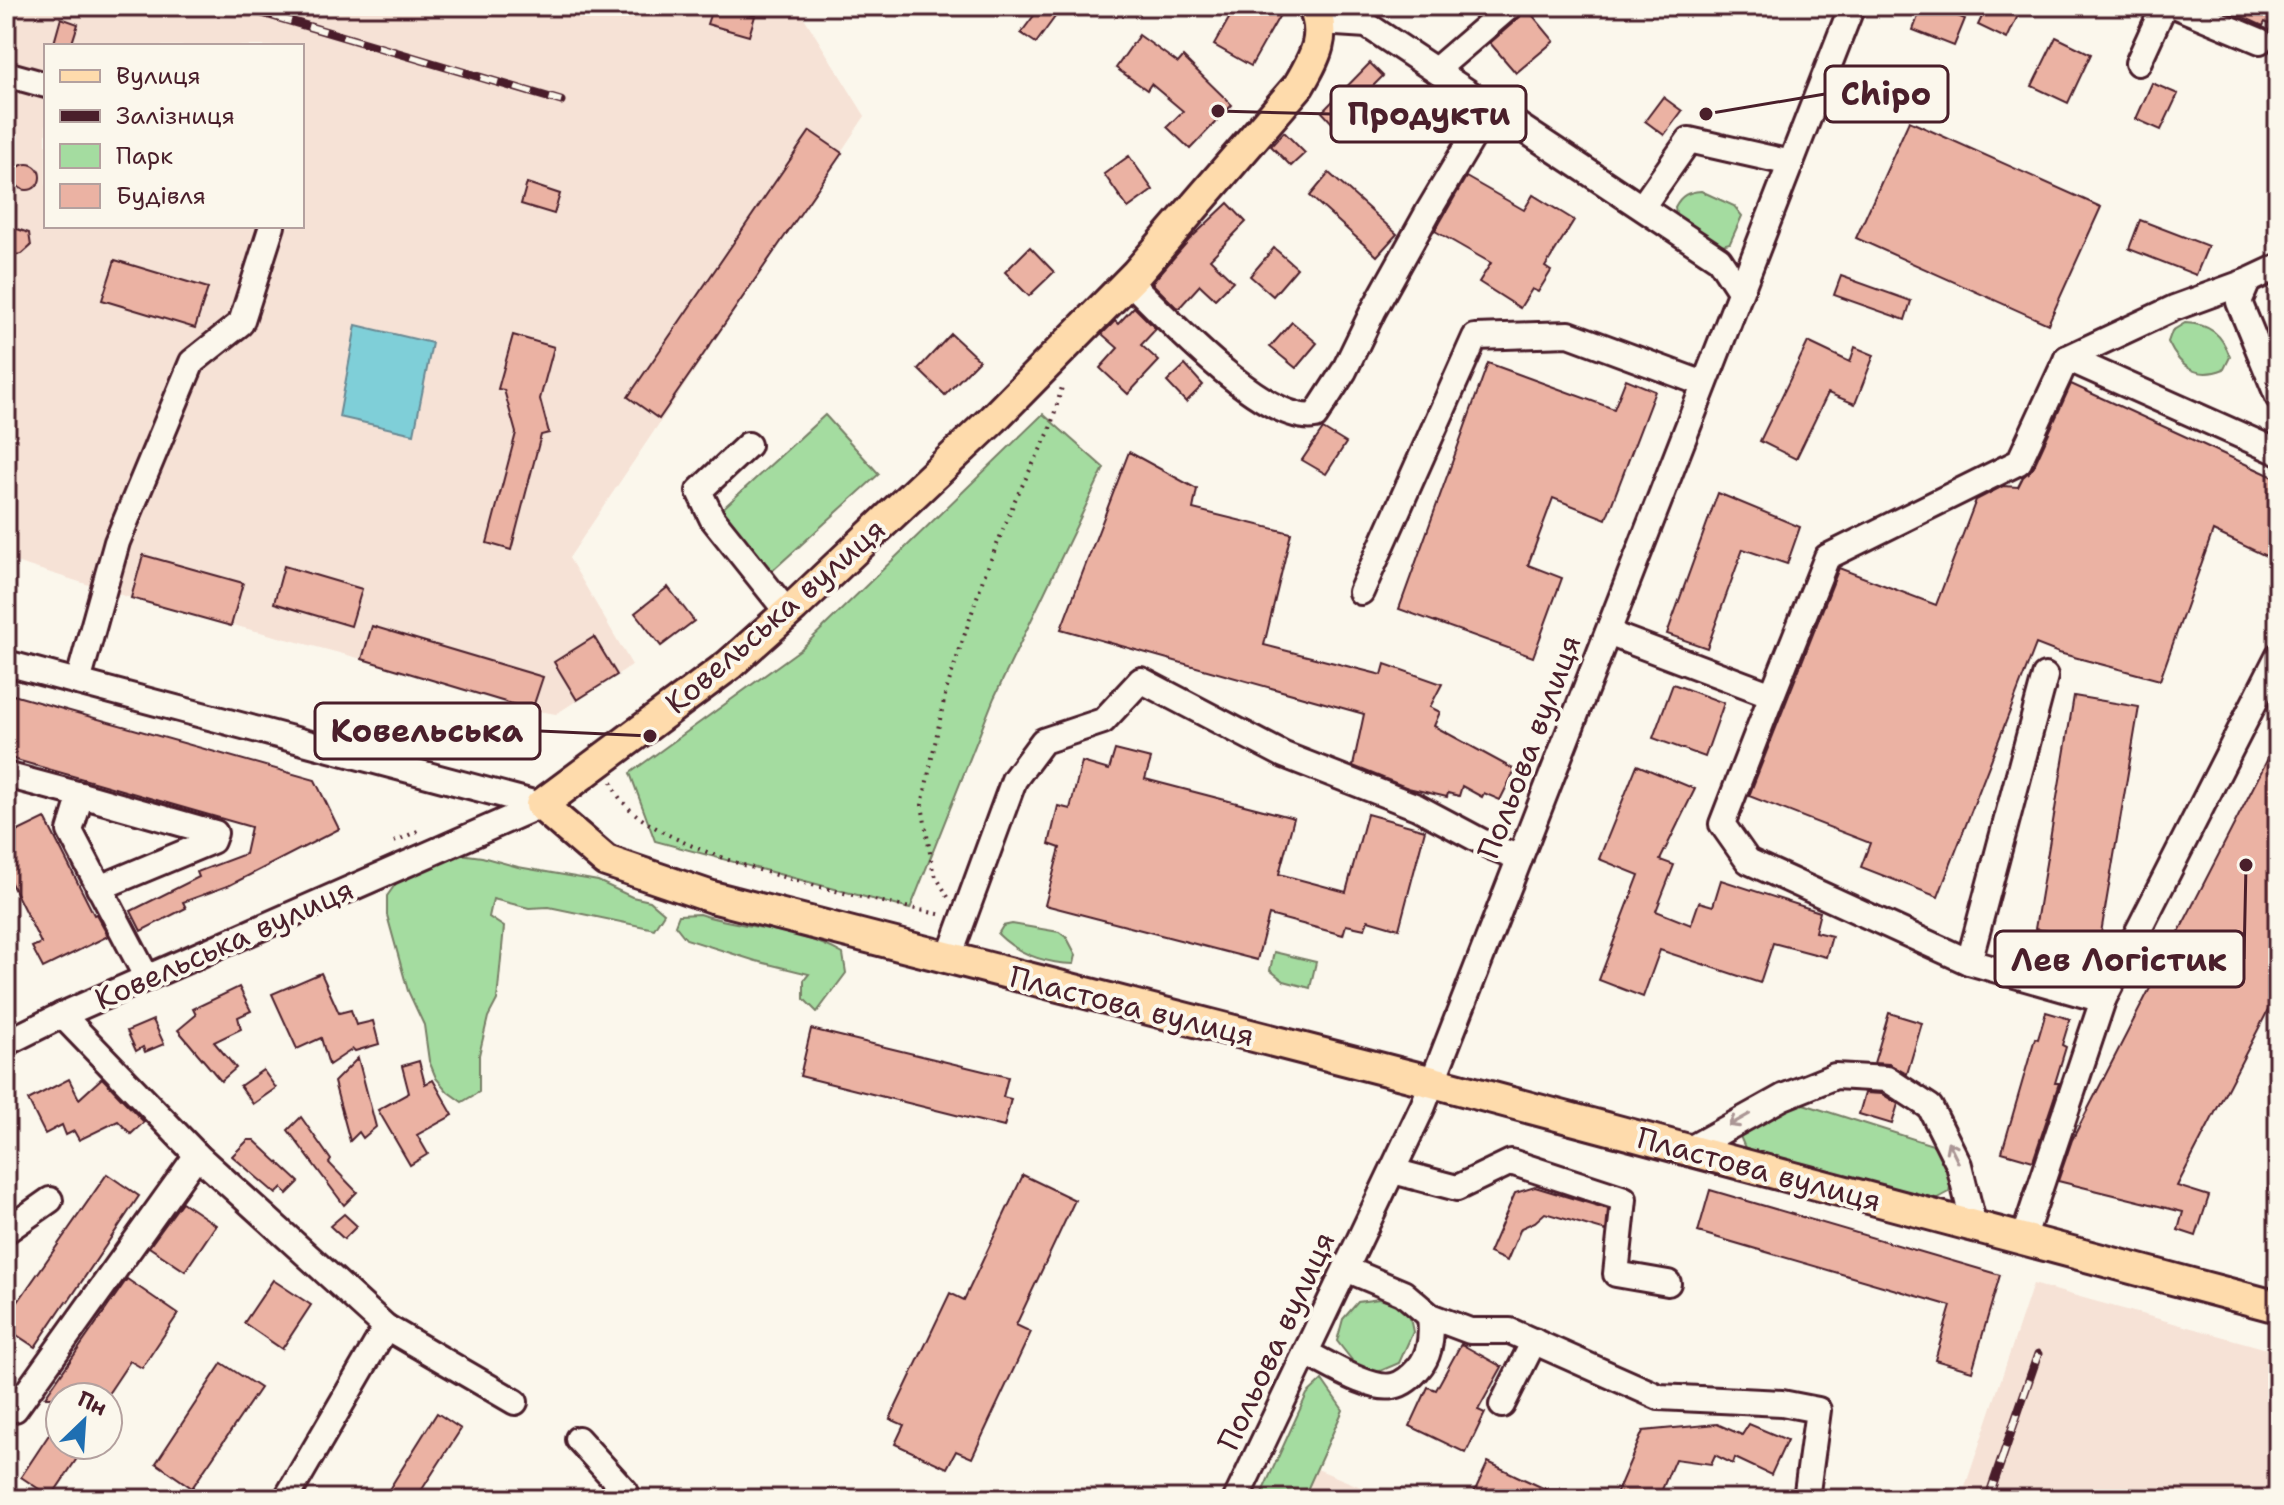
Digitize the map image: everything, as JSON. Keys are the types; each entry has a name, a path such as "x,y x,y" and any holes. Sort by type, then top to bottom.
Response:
{"main road":[{"name":"Ковельська вулиця","path":"541,805 729,665 993,419 1129,281 1299,85 1314,58 1325,11"},
{"name":"Пластова вулиця","path":"541,805 606,861 712,897 1433,1082 2278,1307"}],"street":[{"path":"1437,69 1510,6"},
{"name":"Польова вулиця","path":"1236,1499 1433,1082 1852,6"},
{"path":"2138,63 2164,6"},
{"path":"2176,6 2260,41"},
{"path":"1325,11 1367,25 1642,207 1719,259 1740,291"},
{"path":"6,74 44,84"},
{"path":"1129,281 1233,378 1289,413 1315,416 1344,371 1421,224 1491,106"},
{"path":"1642,207 1689,140 1791,163"},
{"path":"78,682 117,542 192,362 241,323 271,228"},
{"path":"2103,1000 1969,962 1748,861 1722,824 1827,557 2019,462 2067,358 2174,308 2278,267"},
{"path":"2248,281 2239,302 2278,397"},
{"path":"1361,592 1475,337 1569,334 1704,384"},
{"path":"2067,358 2278,452"},
{"path":"748,445 699,491 712,518 788,613"},
{"path":"1608,633 1772,695"},
{"path":"2023,1239 2103,1000 2278,656"},
{"name":"Пластова вулиця","path":"6,663 541,805"},
{"path":"1969,962 2045,676"},
{"path":"948,960 1014,780 1043,741 1103,721 1141,680 1284,755 1417,807 1492,847 1520,858"},
{"path":"6,775 215,833 212,841 99,888"},
{"path":"81,795 70,831 147,978"},
{"name":"Ковельська вулиця","path":"6,1043 62,1015 541,805"},
{"path":"62,1015 197,1155 386,1327 515,1402"},
{"path":"1688,1150 1783,1097 1835,1076 1887,1079 1930,1107 1959,1165 1974,1226"},
{"path":"15,1409 197,1155"},
{"path":"1393,1171 1457,1188 1511,1162 1624,1199 1616,1274 1668,1283"},
{"path":"6,1231 50,1200"},
{"path":"1346,1269 1403,1293 1430,1316 1470,1331 1510,1331 1659,1397 1782,1403 1818,1410 1806,1499"},
{"path":"1306,1353 1363,1381 1391,1387 1408,1380 1424,1363 1432,1334 1430,1316"},
{"path":"286,1499 386,1327"},
{"path":"1502,1405 1534,1341"},
{"path":"578,1439 629,1499"}],"path":[{"path":"961,919 933,871 922,805 946,691 988,566 1015,500 1049,432 1062,392 1066,345"},
{"path":"610,771 614,788 628,809 643,822 675,839 798,883 961,919"}],"shaded area":[{"path":"6,6 797,6 865,116 569,558 632,665 556,714 532,710 362,659 131,598 6,559"},
{"path":"2033,1284 2278,1352 2278,1499 1961,1499"},
{"path":"1317,1469 1390,1499 1302,1499"}],"green space":[{"path":"1701,191 1734,206 1742,216 1730,243 1722,245 1676,214 1675,207 1682,197"},
{"path":"2185,323 2208,328 2219,336 2230,357 2224,369 2197,372 2178,358 2168,342 2172,331"},
{"path":"1043,414 1104,468 994,698 910,909 655,841 630,773 801,649"},
{"path":"825,415 879,474 772,571 719,512"},
{"path":"445,852 598,881 632,897 650,901 664,913 654,929 493,899 489,917 504,927 497,1000 488,1017 479,1055 479,1092 462,1102 436,1078 429,1061 424,1025 408,991 387,915 387,896 397,882"},
{"path":"699,914 826,945 843,954 846,973 817,1012 804,999 804,980 809,974 686,939 675,925 679,915"},
{"path":"1012,924 1059,932 1067,938 1076,955 1074,964 1042,960 1015,947 998,934 1003,926"},
{"path":"1274,952 1316,962 1310,988 1284,981 1270,970"},
{"path":"1797,1102 1939,1147 1952,1177 1949,1192 1936,1199 1745,1148 1739,1134"},
{"path":"1379,1299 1397,1304 1409,1313 1413,1332 1399,1363 1378,1372 1355,1364 1337,1341 1343,1319 1358,1302"},
{"path":"1322,1380 1343,1410 1303,1499 1259,1499 1307,1394"}],"water":[{"path":"356,325 432,343 414,434 339,417"}],"building":[{"path":"713,6 755,16 749,36 707,24"},
{"path":"1041,6 1063,6 1036,43 1021,33"},
{"path":"1236,6 1285,6 1251,66 1214,45"},
{"path":"1525,6 1554,41 1516,73 1490,43 1520,17"},
{"path":"1922,6 1933,6 1965,19 1954,46 1913,30"},
{"path":"1987,6 2010,6 2020,11 2007,39 1978,25"},
{"path":"2219,6 2278,6 2278,11 2271,25 2265,22 2263,26"},
{"path":"61,18 78,24 72,44 54,43"},
{"path":"1139,35 1178,63 1183,57 1232,105 1190,149 1167,127 1183,111 1151,84 1147,90 1116,68"},
{"path":"2056,37 2091,54 2068,103 2032,86"},
{"path":"1370,63 1383,76 1334,125 1322,112"},
{"path":"2152,83 2178,94 2161,130 2136,119"},
{"path":"1663,97 1682,111 1664,135 1645,121"},
{"path":"1909,121 2101,207 2048,324 1856,238"},
{"path":"810,131 842,153 659,419 628,397"},
{"path":"1284,132 1305,153 1291,166 1271,146"},
{"path":"1129,156 1153,190 1128,208 1104,174"},
{"path":"27,164 36,168 40,177 36,186 27,190 18,186 14,177 18,168"},
{"path":"1329,173 1397,234 1377,256 1310,196"},
{"path":"1466,177 1524,210 1533,195 1574,220 1545,267 1551,271 1538,292 1532,289 1520,308 1479,282 1491,263 1435,231"},
{"path":"527,183 560,194 554,214 521,204"},
{"path":"1228,203 1246,222 1210,259 1233,281 1215,299 1200,285 1179,308 1176,307 1152,283 1189,240"},
{"path":"2140,220 2208,246 2196,275 2129,249"},
{"path":"17,229 29,233 31,246 22,254 6,256 6,238"},
{"path":"1030,247 1054,272 1029,296 1005,272"},
{"path":"1274,248 1297,268 1273,296 1250,276"},
{"path":"115,260 208,288 195,328 102,300"},
{"path":"1841,276 1911,301 1905,320 1834,295"},
{"path":"1134,307 1156,329 1141,345 1159,361 1128,394 1100,368 1118,348 1102,334 1115,321 1118,324"},
{"path":"1292,322 1317,343 1296,368 1270,347"},
{"path":"951,334 979,360 945,395 918,369"},
{"path":"513,335 554,347 540,399 549,433 541,435 511,550 487,543 516,433 504,390 498,389"},
{"path":"1808,342 1850,362 1855,347 1874,355 1855,404 1828,393 1796,459 1760,441"},
{"path":"1488,363 1614,409 1626,379 1655,391 1606,519 1553,498 1528,565 1562,578 1533,657 1399,609"},
{"path":"1185,365 1203,385 1186,402 1167,382"},
{"path":"2071,384 2278,479 2278,541 2270,558 2213,531 2160,680 2036,644 1938,897 1861,867 1870,843 1749,796 1839,568 1936,605 1976,500 2003,486 2018,487 2033,468"},
{"path":"1323,429 1346,443 1326,474 1302,460"},
{"path":"1129,452 1197,489 1193,509 1291,533 1264,645 1382,675 1385,664 1442,684 1430,707 1440,712 1434,726 1515,770 1500,800 1484,793 1482,797 1462,786 1459,796 1448,793 1447,797 1408,788 1353,766 1364,714 1061,629"},
{"path":"1718,493 1800,527 1787,564 1743,549 1707,648 1667,634"},
{"path":"143,555 243,583 231,626 131,598"},
{"path":"284,566 362,589 351,626 274,603"},
{"path":"668,587 694,621 661,646 635,613"},
{"path":"372,626 543,677 532,710 362,659"},
{"path":"594,637 617,675 577,700 554,662"},
{"path":"1673,684 1724,703 1705,757 1653,738"},
{"path":"6,693 315,780 339,829 230,885 183,902 186,908 141,931 131,911 199,877 197,872 245,854 251,827 6,757"},
{"path":"2074,696 2139,707 2100,939 2035,929"},
{"path":"2278,739 2278,991 2177,1186 2209,1196 2196,1236 2178,1230 2183,1212 2058,1181 2072,1140"},
{"path":"1115,750 1151,759 1145,779 1294,818 1279,874 1346,892 1367,814 1425,830 1399,929 1368,920 1365,929 1346,925 1343,935 1269,915 1257,960 1045,905 1060,848 1049,844 1058,806 1070,809 1082,762 1109,770"},
{"path":"1637,765 1695,789 1660,860 1674,865 1656,911 1691,925 1699,902 1713,906 1721,880 1820,912 1815,932 1832,936 1826,957 1773,943 1760,983 1660,950 1643,997 1599,980 1639,875 1599,859"},
{"path":"45,818 94,915 108,936 43,968 32,947 41,943 6,873 6,837"},
{"path":"321,973 339,1013 351,1010 356,1025 373,1021 379,1044 353,1049 329,1065 321,1038 297,1049 272,994"},
{"path":"239,987 251,1011 238,1017 241,1029 214,1042 236,1068 221,1081 178,1030 196,1015 193,1009"},
{"path":"2046,1012 2070,1019 2062,1045 2066,1047 2055,1083 2059,1083 2033,1161 2002,1152 2035,1038 2038,1039"},
{"path":"1889,1013 1922,1023 1907,1074 1889,1064 1874,1063"},
{"path":"153,1020 164,1044 145,1052 143,1047 136,1051 127,1031"},
{"path":"811,1029 1008,1077 1003,1097 1011,1099 1004,1127 800,1076"},
{"path":"358,1058 376,1127 363,1138 359,1132 350,1141 334,1082"},
{"path":"419,1061 425,1084 433,1080 453,1115 417,1135 428,1154 410,1165 378,1110 409,1093 402,1066"},
{"path":"263,1070 276,1088 253,1104 240,1086"},
{"path":"102,1078 144,1122 131,1134 118,1121 79,1140 74,1131 66,1135 62,1125 45,1134 28,1100 69,1079 79,1099"},
{"path":"1865,1093 1882,1094 1898,1104 1892,1124 1859,1114"},
{"path":"301,1117 331,1160 329,1163 357,1192 344,1205 288,1130"},
{"path":"248,1140 254,1140 299,1182 287,1194 282,1188 276,1194 232,1156"},
{"path":"107,1174 139,1196 35,1347 6,1328 6,1319"},
{"path":"1023,1175 1075,1200 1016,1325 1031,1332 972,1458 956,1451 947,1468 895,1444 904,1425 890,1419 950,1293 964,1300"},
{"path":"1535,1187 1608,1209 1606,1231 1545,1213 1521,1228 1507,1261 1489,1253 1515,1193"},
{"path":"1710,1190 2000,1275 1972,1371 1935,1360 1951,1306 1698,1232"},
{"path":"182,1202 216,1225 185,1271 149,1247"},
{"path":"344,1214 357,1226 344,1239 330,1226"},
{"path":"127,1279 178,1314 142,1368 130,1361 117,1381 56,1381"},
{"path":"273,1280 311,1305 282,1349 244,1323"},
{"path":"1461,1344 1502,1367 1478,1410 1485,1413 1466,1453 1410,1426 1428,1387 1436,1390"},
{"path":"222,1363 260,1388 192,1488 156,1463"},
{"path":"437,1413 461,1429 416,1499 383,1499"},
{"path":"1717,1424 1742,1435 1749,1424 1787,1440 1771,1475 1735,1458 1733,1464 1715,1455 1711,1464 1675,1459 1658,1499 1614,1499 1643,1431"},
{"path":"44,1442 44,1461 75,1461 51,1497 21,1477"},
{"path":"1488,1462 1517,1476 1567,1499 1471,1499"}],"railway":[{"path":"239,6 561,101"},
{"path":"1988,1499 2038,1354"}],"place":[{"name":"Продукти","path":"1218,111"},
{"name":"Chipo","path":"1706,114"},
{"name":"Ковельська","path":"650,736"},
{"name":"Лев Логістик","path":"2246,865"}]}
